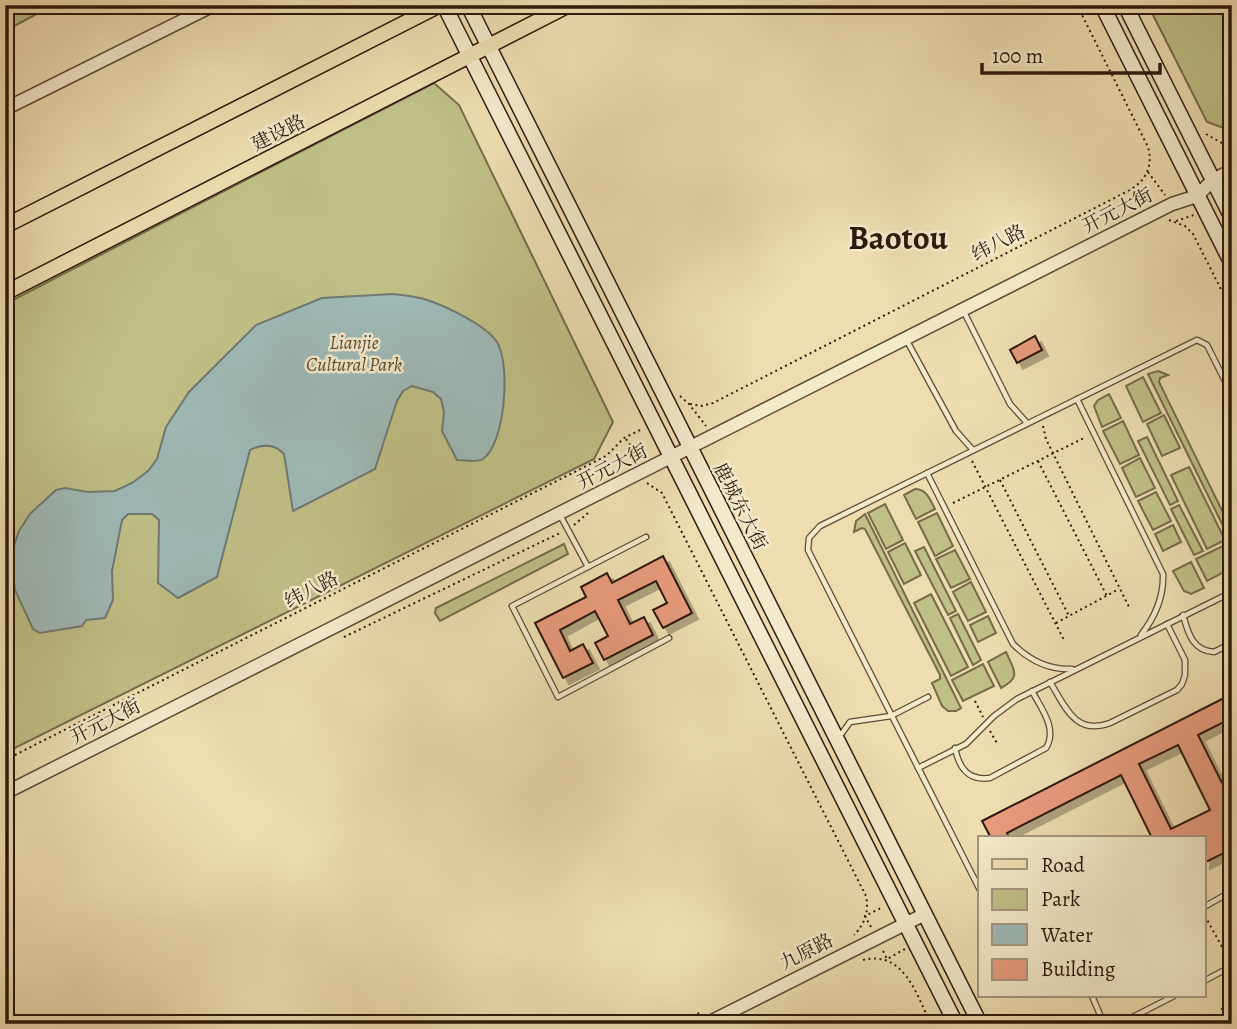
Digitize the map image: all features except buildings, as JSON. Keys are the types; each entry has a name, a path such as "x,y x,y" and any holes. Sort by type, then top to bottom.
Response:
{"main road":[{"name":"鹿城东大街","path":"442,5 956,1024"},
{"name":"建设路","path":"5,226 442,5"},
{"name":"鹿城东大街","path":"468,5 980,1024"},
{"name":"建设路","path":"5,293 569,5"},
{"path":"1102,5 1232,264"},
{"path":"1125,5 1232,218"}],"street":[{"path":"5,109 214,5"},
{"name":"开元大街","path":"5,793 1172,204 1198,196 1213,180 1232,170"},
{"name":"九原路","path":"706,1024 925,914"}],"lane":[{"path":"969,307 964,312 1010,404 1027,424"},
{"path":"912,337 907,341 956,431 973,450"},
{"path":"978,886 808,550 807,542 812,532 1200,340 1207,345 1232,395"},
{"path":"1077,399 1163,574 1156,611 1139,638"},
{"path":"927,473 1013,644 1044,666 1078,669"},
{"path":"559,514 588,567"},
{"path":"646,537 512,606 558,697 669,638"},
{"path":"918,768 966,744 1005,706 1232,592"},
{"path":"1183,615 1190,639 1200,649 1213,652 1232,643"},
{"path":"1050,682 1070,716 1091,726 1110,723 1179,688 1184,681 1186,668 1183,654 1167,624"},
{"path":"955,748 957,760 964,772 983,779 990,778 1046,748 1050,740 1050,727 1032,691"},
{"path":"837,740 850,722 891,716 928,697"},
{"path":"1206,905 1232,891"},
{"path":"1206,980 1232,966"},
{"path":"1093,998 1104,1024"},
{"path":"1119,1024 1170,998"}],"path":[{"name":"纬八路","path":"689,404 701,406 713,403 1142,182 1151,161 1148,147 1077,5"},
{"path":"1227,148 1232,149"},
{"path":"1175,222 1185,226 1193,234 1232,311"},
{"path":"1042,425 1052,453 1130,610"},
{"path":"943,507 1094,433"},
{"name":"纬八路","path":"5,760 606,456 624,438"},
{"path":"971,460 1065,642"},
{"path":"1038,460 1107,596"},
{"path":"1000,479 1069,616"},
{"path":"648,483 662,493 859,884 867,903 865,916"},
{"path":"1055,623 1119,589"},
{"path":"1206,917 1227,956 1232,953"},
{"path":"887,959 903,971 931,1024"}],"green space":[{"path":"5,5 53,5 9,29 5,21"},
{"path":"1148,5 1232,5 1232,131 1207,122"},
{"name":"Lianjie Cultural Park","path":"434,83 459,105 613,422 594,459 5,753 5,304"},
{"path":"1158,371 1168,375 1160,378 1159,382 1232,531 1232,544 1148,374"},
{"path":"1143,377 1161,413 1143,422 1126,386"},
{"path":"1109,394 1121,418 1102,427 1094,406 1098,400"},
{"path":"1164,415 1180,448 1162,456 1147,424"},
{"path":"1123,421 1139,455 1120,464 1103,431"},
{"path":"1147,437 1178,501 1170,505 1138,441"},
{"path":"1140,458 1155,488 1136,497 1122,468"},
{"path":"1189,467 1225,540 1207,549 1171,475"},
{"path":"915,489 925,493 935,509 916,519 904,495"},
{"path":"1156,492 1171,521 1153,530 1138,501"},
{"path":"885,504 903,540 886,549 868,513"},
{"path":"1179,505 1203,551 1194,555 1171,509"},
{"path":"937,513 953,546 935,556 918,522"},
{"path":"865,514 961,708 956,711 948,711 942,706 932,683 940,679 940,675 865,529 854,532 856,521"},
{"path":"1173,525 1181,542 1163,551 1155,534"},
{"path":"905,543 921,575 904,584 888,552"},
{"path":"564,544 568,554 440,621 435,613 436,608"},
{"path":"1227,544 1232,553 1232,568 1207,581 1196,559"},
{"path":"924,547 956,611 948,615 915,551"},
{"path":"955,550 970,579 951,588 936,559"},
{"path":"1191,562 1204,588 1191,594 1184,591 1173,571"},
{"path":"971,582 986,612 968,621 953,592"},
{"path":"931,594 968,667 951,676 914,603"},
{"path":"958,614 981,660 973,665 950,618"},
{"path":"988,616 996,633 978,642 970,625"},
{"path":"1006,652 1014,677 1001,688 988,662"},
{"path":"983,664 994,686 963,701 952,680"}],"water":[{"path":"393,294 424,299 453,311 484,329 497,342 504,368 504,404 496,438 483,459 457,460 442,431 444,412 441,399 433,392 412,386 403,391 397,401 375,469 293,511 284,454 268,446 250,450 217,577 178,598 158,583 159,520 152,514 128,514 122,520 112,571 113,600 105,618 86,620 82,626 40,633 33,629 15,590 11,555 19,531 30,514 56,490 65,488 88,492 115,491 148,471 157,459 166,427 189,392 256,325 322,298"}],"district":[{"name":"Baotou","path":"898,237"}]}
